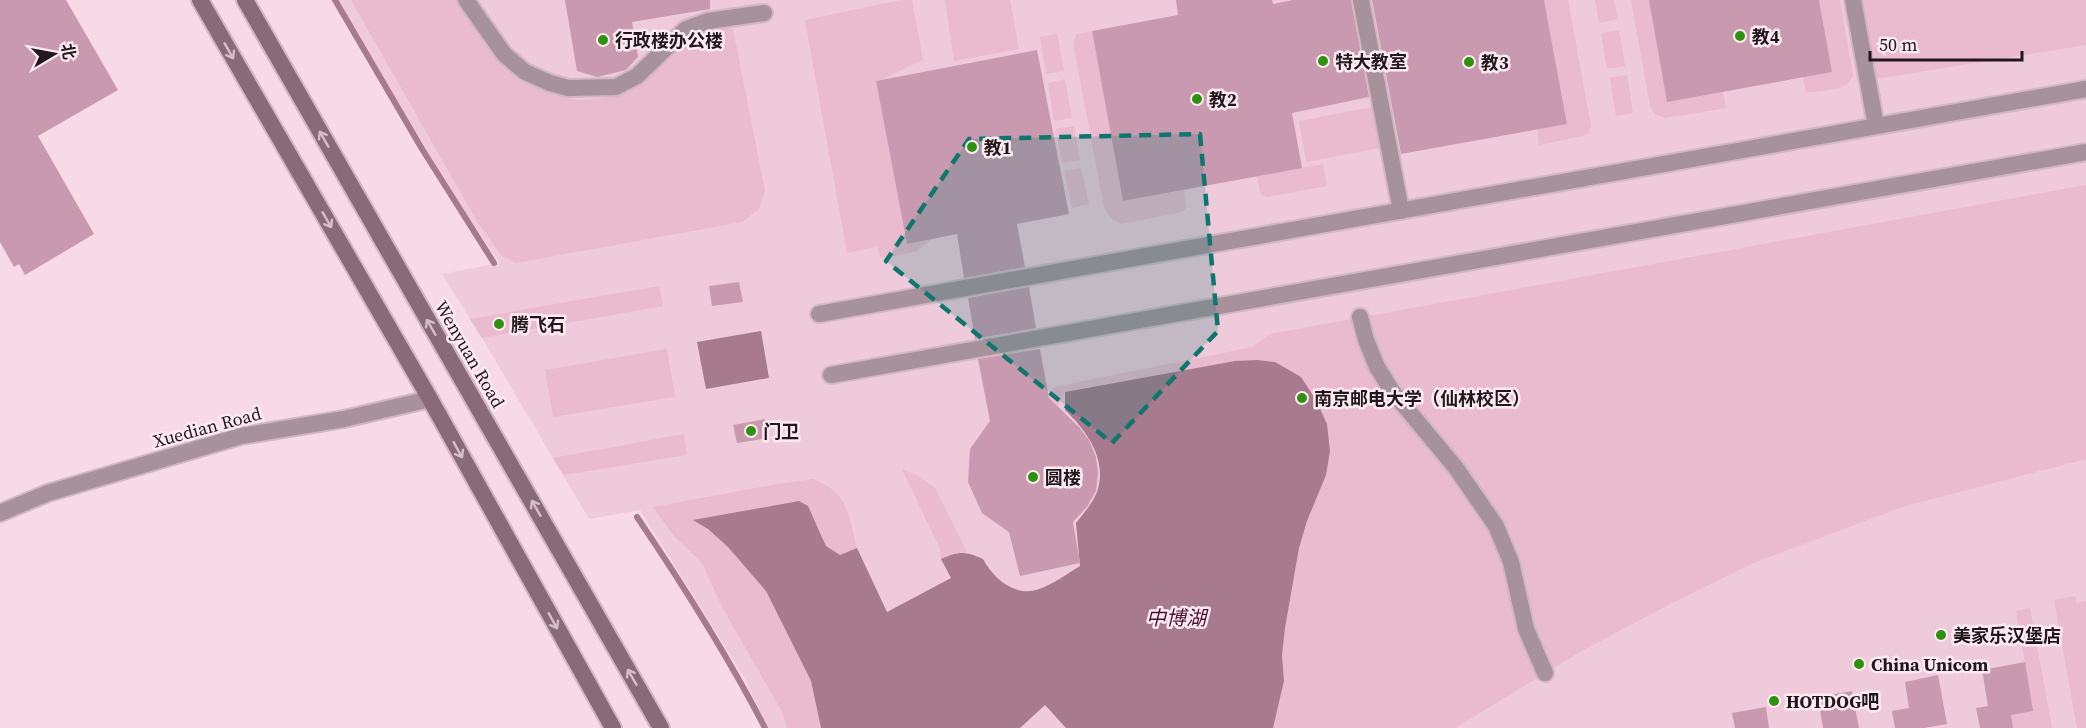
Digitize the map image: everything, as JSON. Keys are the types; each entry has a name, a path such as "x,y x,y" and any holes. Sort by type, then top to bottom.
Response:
{"main road":[{"path":"200,0 430,399 613,728"},
{"name":"Wenyuan Road","path":"245,0 661,728"}],"street":[{"path":"466,0 504,54 525,72 568,88 616,87 637,76 686,28 708,21 764,13"},
{"path":"1361,0 1401,211"},
{"path":"1853,0 1875,126"},
{"path":"819,314 2086,89"},
{"path":"831,375 2086,152"},
{"path":"1360,317 1377,367 1387,383 1405,409 1456,468 1496,526 1511,562 1526,629 1545,673"},
{"name":"Xuedian Road","path":"0,513 48,493 241,435 344,419 430,399"}],"highlighted area":[{"path":"1200,134 1218,331 1112,443 886,261 969,139"}],"shaded area":[{"name":"南京邮电大学（仙林校区）","path":"335,0 2086,0 2086,728 768,728 745,679 640,510 589,519 442,274 500,263 422,149"},
{"path":"351,0 455,0 482,39 515,73 534,86 554,95 577,99 602,98 626,92 647,78 670,50 684,39 708,30 733,29 765,191 759,209 742,222 516,263 502,256 478,223"},
{"path":"901,0 912,0 923,60 876,82 907,244 932,239 916,252 881,258 877,247 847,253 805,20"},
{"path":"945,0 1010,0 1019,49 954,61"},
{"path":"1544,0 1568,0 1591,126 1589,133 1583,136 1539,145 1537,129 1567,123"},
{"path":"1595,0 1614,0 1618,19 1599,23"},
{"path":"1631,0 1649,0 1723,92 1726,108 1665,118 1655,114 1650,106"},
{"path":"1819,0 1840,0 1853,75 1846,85 1806,93 1803,77 1832,72"},
{"path":"1861,0 2086,0 2086,45 1875,79"},
{"path":"1619,30 1625,66 1607,69 1601,33"},
{"path":"1092,31 1123,201 1184,190 1186,208 1182,212 1121,224 1111,218 1104,207 1073,43 1077,34"},
{"path":"1057,34 1064,71 1046,74 1040,37"},
{"path":"1627,75 1633,113 1616,116 1610,78"},
{"path":"1065,79 1072,118 1054,121 1048,83"},
{"path":"1372,107 1380,148 1306,162 1299,121"},
{"path":"1074,126 1080,160 1062,163 1056,129"},
{"path":"1323,164 1327,186 1267,197 1260,193 1257,176"},
{"path":"1081,168 1089,204 1072,208 1064,171"},
{"path":"2086,185 2086,459 1902,507 1751,564 1580,652 1455,728 1273,728 1284,681 1282,655 1285,628 1299,548 1307,521 1257,360 1235,361 1065,392 1058,407 1049,398 1054,387 1253,347 1270,334"},
{"path":"659,286 663,306 482,338 470,319"},
{"path":"667,349 675,397 553,417 545,370"},
{"path":"684,434 687,455 563,475 553,458"},
{"path":"902,469 920,477 935,488 967,552 955,553 941,559 940,549"},
{"path":"813,479 834,491 841,498 857,548 840,555 826,546 817,524 708,529 728,547 766,591 811,681 821,728 787,728 782,712 723,609 702,563 674,536 653,507"},
{"path":"2075,596 2077,603 2086,601 2086,728 2077,728 2054,600"},
{"path":"2030,608 2052,728 2013,728 2011,715 2025,662 2016,611"}],"water":[{"path":"761,331 769,378 706,389 697,342"},
{"name":"中博湖","path":"1235,361 1275,362 1301,377 1316,400 1327,424 1330,451 1326,475 1307,521 1299,548 1285,628 1282,655 1284,681 1273,728 1066,728 1045,705 1020,728 821,728 811,681 766,591 728,547 708,529 693,520 799,501 808,506 826,546 840,555 857,548 887,612 951,578 941,559 957,553 967,553 983,559 999,579 1013,588 1022,591 1039,589 1080,566 1076,523 1093,500 1100,480 1098,458 1088,437 1065,410 1065,392"}],"building":[{"path":"0,0 66,0 118,90 38,136 94,234 25,275 19,264 14,267 0,242"},
{"name":"行政楼办公楼","path":"565,0 710,0 710,9 632,22 638,57 626,70 597,77 577,71"},
{"name":"教2","path":"1176,0 1272,0 1273,4 1293,0 1351,0 1369,97 1292,113 1302,168 1123,201 1092,31 1178,15"},
{"name":"教3","path":"1372,0 1544,0 1567,124 1401,154"},
{"name":"教4","path":"1649,0 1819,0 1832,72 1667,102"},
{"name":"教1","path":"1037,50 1069,214 1017,224 1025,267 964,278 957,234 907,244 876,81"},
{"path":"739,282 743,302 712,306 709,286"},
{"path":"1029,287 1036,328 975,339 968,298"},
{"name":"圆楼","path":"1040,349 1049,398 1089,440 1096,457 1098,473 1096,491 1087,507 1073,522 1080,563 1020,576 1009,532 982,513 968,482 970,449 990,421 978,359"},
{"name":"门卫","path":"765,419 768,438 737,443 733,425"},
{"path":"2025,662 2033,711 2011,715 2013,728 1980,728 1976,708 1988,706 1982,670"},
{"path":"1938,675 1947,724 1924,728 1895,728 1892,711 1909,708 1905,682"},
{"path":"1852,691 1859,728 1823,728 1818,697"},
{"path":"1766,707 1769,728 1735,728 1732,713"}],"waterway":[{"path":"335,0 422,149 494,263"},
{"path":"637,517 704,620 765,728"}],"place":[{"name":"教4","path":"1740,36"},
{"name":"行政楼办公楼","path":"603,40"},
{"name":"特大教室","path":"1323,61"},
{"name":"教3","path":"1469,62"},
{"name":"教2","path":"1197,99"},
{"name":"教1","path":"972,147"},
{"name":"腾飞石","path":"499,324"},
{"name":"南京邮电大学（仙林校区）","path":"1302,398"},
{"name":"门卫","path":"751,431"},
{"name":"圆楼","path":"1033,477"},
{"name":"美家乐汉堡店","path":"1941,635"},
{"name":"China Unicom","path":"1859,664"},
{"name":"HOTDOG吧","path":"1774,701"}]}
